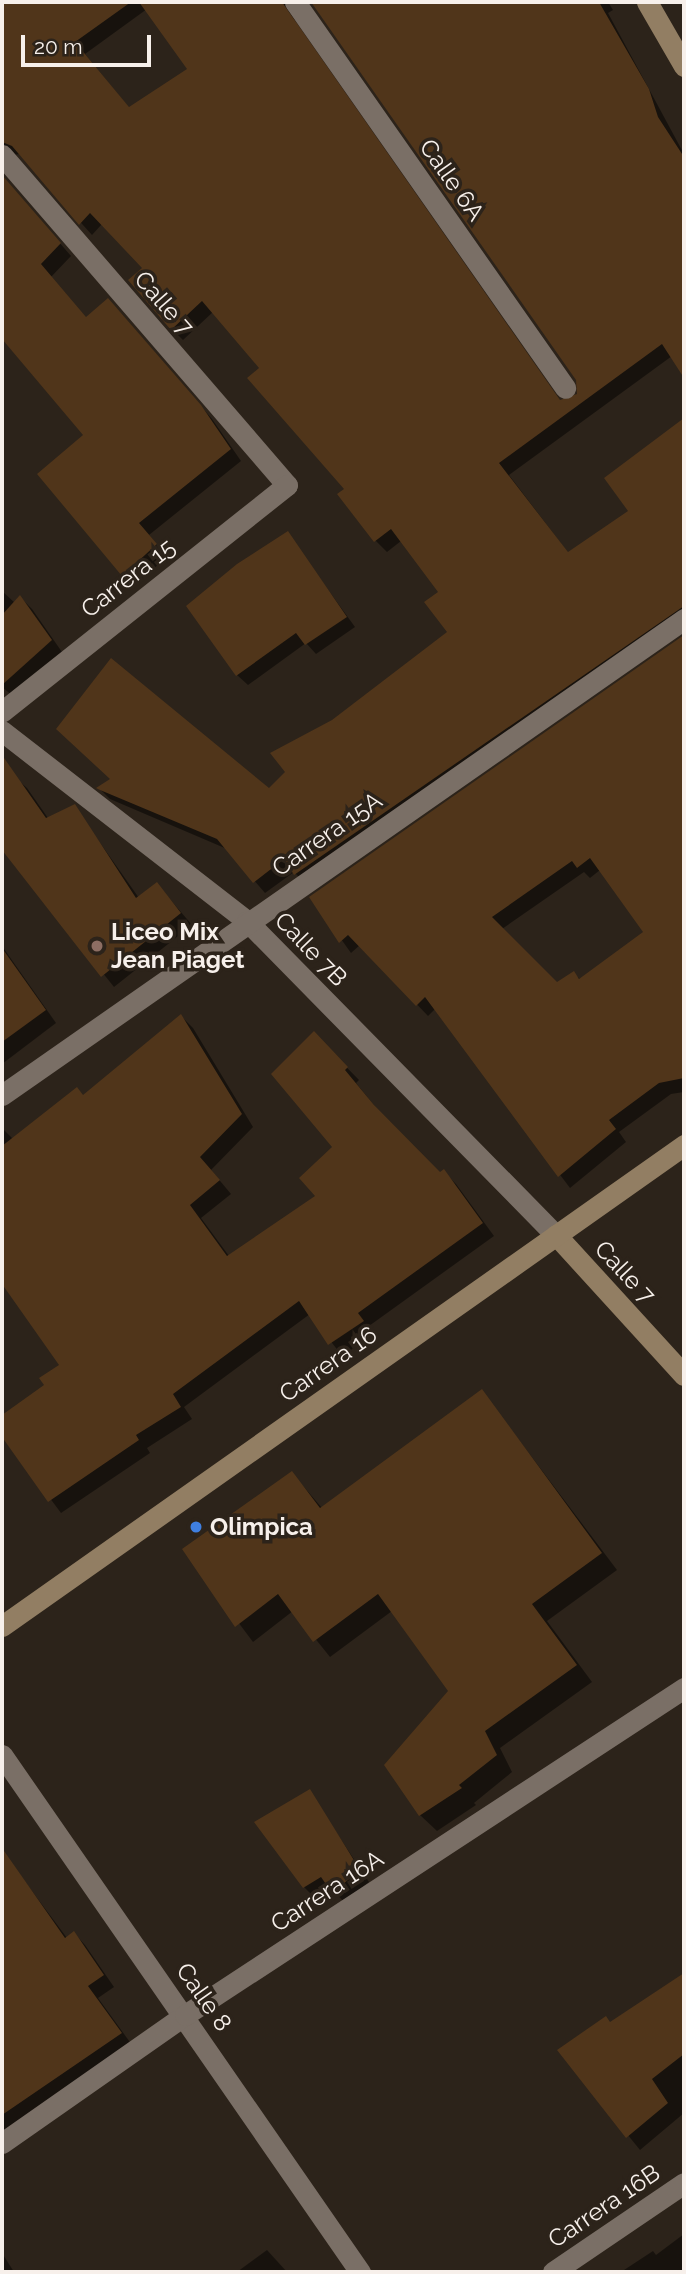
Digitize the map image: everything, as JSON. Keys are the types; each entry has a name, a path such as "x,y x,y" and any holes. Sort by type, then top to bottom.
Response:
{"street":[{"name":"Calle 6A","path":"295,2 565,388"},
{"path":"647,2 684,66"},
{"name":"Calle 7","path":"2,155 287,485"},
{"name":"Carrera 15","path":"2,712 287,485"},
{"name":"Carrera 15A","path":"2,1095 247,921 684,618"},
{"name":"Calle 7B","path":"2,732 247,921 556,1235"},
{"name":"Carrera 16","path":"2,1626 684,1144"},
{"name":"Calle 7","path":"556,1235 684,1375"},
{"name":"Carrera 16A","path":"2,2143 185,2015 684,1688"},
{"name":"Calle 8","path":"2,1755 185,2015 360,2272"},
{"name":"Carrera 16B","path":"553,2272 684,2183"}],"building":[{"path":"2,2 131,2 75,42 129,107 187,69 139,2 282,2 560,400 577,394 576,380 311,2 599,2 649,89 658,117 684,157 684,378 662,344 499,463 568,552 628,511 604,478 684,418 684,606 294,875 284,859 253,883 217,839 96,788 110,779 56,729 111,658 269,788 285,772 270,753 332,720 447,632 424,602 438,592 391,529 374,542 337,494 344,489 247,378 259,368 202,301 171,330 128,280 142,268 90,213 79,225 12,146 2,142"},
{"path":"2,175 61,243 41,264 86,317 108,298 201,405 231,449 139,523 157,544 122,576 37,474 83,435 2,339"},
{"path":"288,531 347,617 305,645 296,633 236,676 186,606 237,564"},
{"path":"20,595 52,640 2,685 2,615"},
{"path":"684,635 684,1078 659,1083 609,1120 616,1129 558,1177 425,997 416,1006 348,935 339,943 309,897","holes":["590,858 643,932 579,979 574,971 557,982 492,917 572,861 577,868"]},
{"path":"2,755 46,818 75,804 136,898 157,882 181,913 101,977 2,850"},
{"path":"2,948 46,1010 2,1042"},
{"path":"181,1014 242,1114 200,1157 220,1180 190,1205 227,1256 315,1196 299,1178 332,1147 271,1074 314,1031 348,1067 345,1070 374,1105 440,1172 444,1169 483,1223 358,1313 364,1321 328,1345 299,1301 173,1394 181,1407 136,1435 139,1440 48,1502 2,1437 2,1415 44,1385 39,1378 59,1365 2,1284 2,1146 77,1087 83,1095"},
{"path":"482,1389 602,1553 532,1604 577,1665 485,1731 497,1755 459,1785 462,1788 419,1816 384,1765 448,1691 378,1594 313,1642 278,1594 235,1627 182,1549 292,1471 320,1508"},
{"path":"310,1789 360,1870 332,1893 321,1877 303,1888 254,1822"},
{"path":"2,1848 65,1938 74,1931 104,1975 88,1986 122,2033 2,2115"},
{"path":"684,1973 684,2054 652,2079 668,2103 626,2138 557,2050 606,2016 610,2022"}],"place":[{"name":"Liceo Mix Jean Piaget","path":"97,946"},
{"name":"Olimpica","path":"196,1527"}]}
